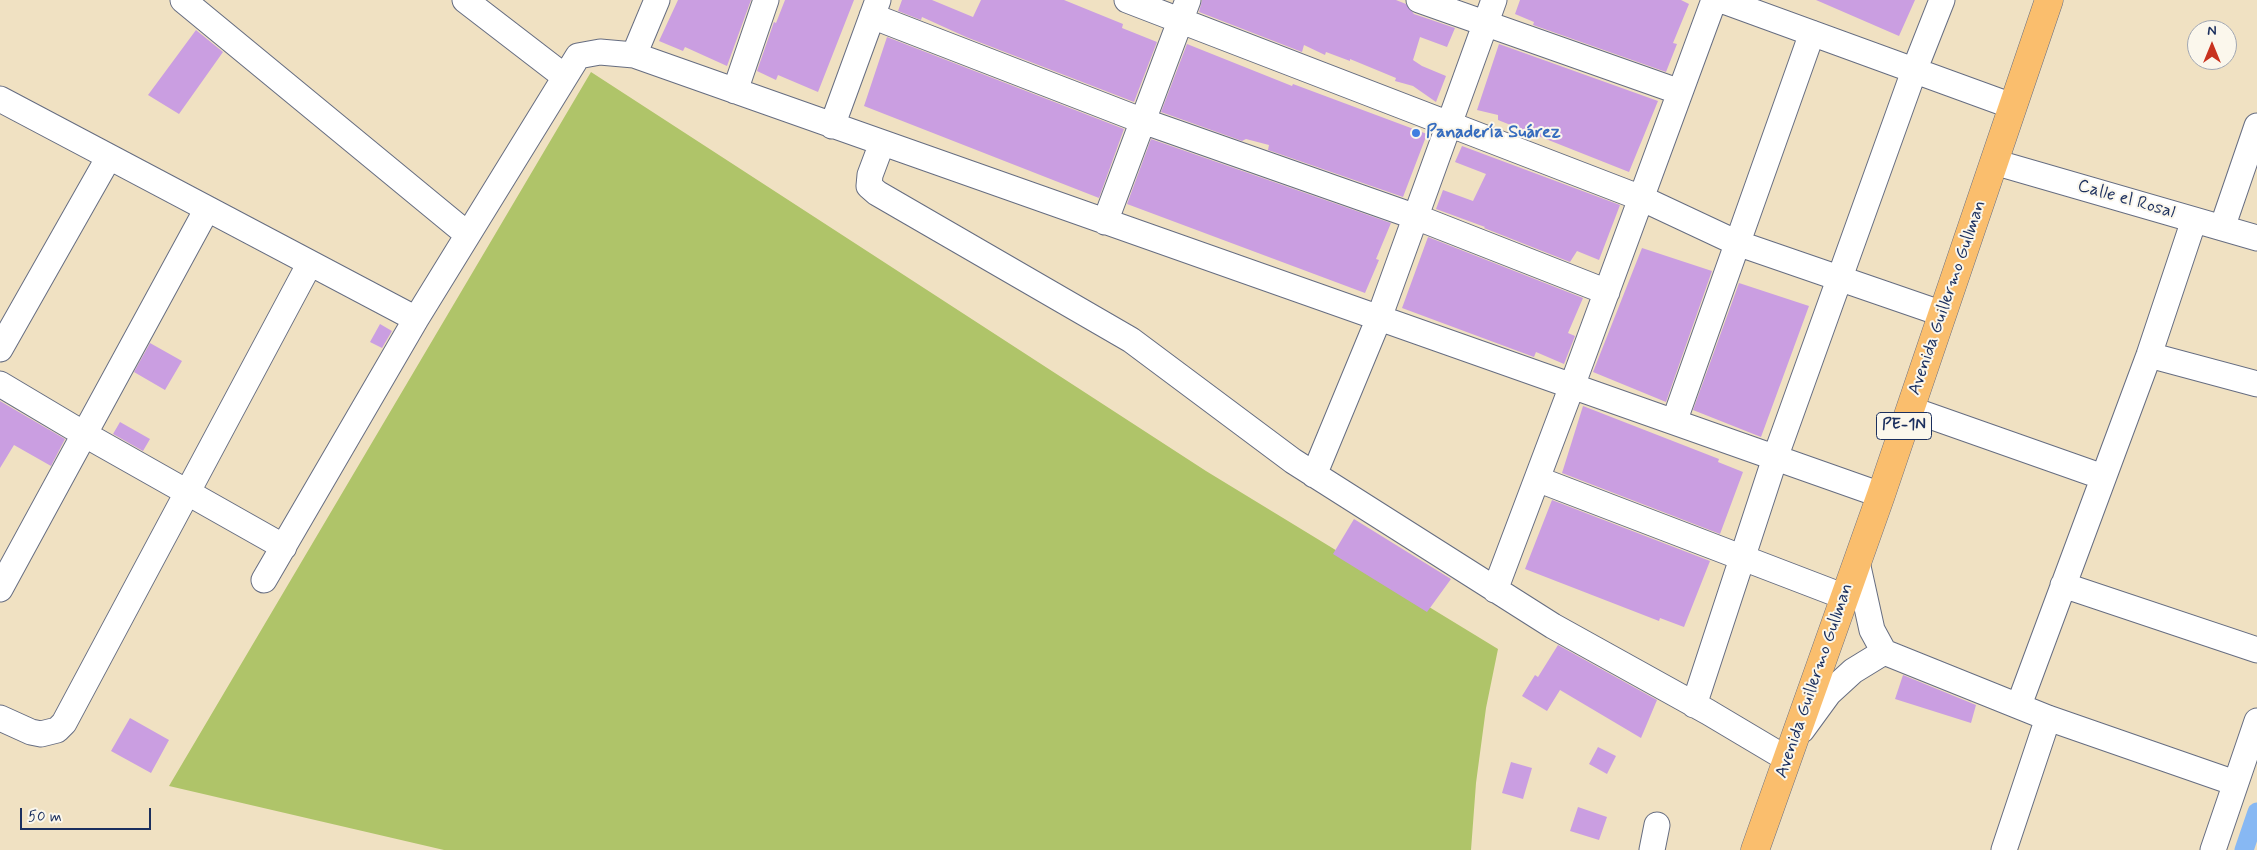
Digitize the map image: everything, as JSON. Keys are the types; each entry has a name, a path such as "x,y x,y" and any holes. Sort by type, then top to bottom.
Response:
{"main road":[{"name":"Avenida Guillermo Gullman","path":"1755,850 1881,495 2049,0"}],"street":[{"path":"183,0 467,234"},
{"path":"465,0 565,77"},
{"path":"634,55 657,0"},
{"path":"735,91 766,0"},
{"path":"1127,0 1184,10 1449,124 1641,198 1737,243 1839,280 1943,314"},
{"path":"1419,0 1680,92"},
{"path":"1314,475 1380,318 1494,0"},
{"path":"1494,590 1572,386 1714,0"},
{"path":"1721,0 2012,106"},
{"path":"1694,704 1775,458 1914,70 1942,0"},
{"path":"832,126 875,8 1143,121 1416,217 1607,292"},
{"path":"1105,222 1184,10"},
{"path":"1674,422 1812,33"},
{"path":"264,580 416,319 578,56 600,52 634,55 1881,495"},
{"path":"2,104 109,157 416,319"},
{"path":"2222,228 2257,126"},
{"path":"882,143 870,174 869,186 877,193 1131,340 1314,475 1553,626 1694,704 1791,750 1829,693 1853,671 1884,652"},
{"path":"0,349 109,157"},
{"name":"Calle el Rosal","path":"1994,162 2257,238"},
{"path":"0,589 207,209"},
{"path":"2019,705 2149,355 2194,220"},
{"path":"0,718 31,732 41,734 57,730 64,723 310,263"},
{"path":"2149,355 2257,384"},
{"path":"0,384 84,434 284,547"},
{"path":"1910,409 2103,477"},
{"path":"1537,478 1845,597"},
{"path":"1857,562 1872,630 1884,652 2048,718 2235,783"},
{"path":"2063,586 2257,650"},
{"path":"2004,850 2048,718"},
{"path":"2213,850 2257,721"},
{"path":"1652,850 1657,825"}],"green space":[{"path":"591,72 1206,471 1498,649 1486,708 1476,783 1471,850 444,850 169,786"}],"building":[{"path":"678,0 751,0 727,66 685,47 683,51 659,41"},
{"path":"785,0 854,0 818,92 778,75 776,80 757,71 774,22 776,23"},
{"path":"902,0 932,0 973,17 981,0 1064,0 1123,24 1122,28 1157,42 1134,102 966,37 922,17 921,20 898,11"},
{"path":"1202,0 1396,0 1406,4 1414,14 1455,28 1447,47 1420,37 1413,60 1446,76 1436,102 1413,86 1395,81 1396,78 1350,59 1350,61 1326,52 1325,55 1304,45 1302,52 1199,12"},
{"path":"1520,0 1681,0 1689,4 1673,43 1677,44 1666,72 1533,25 1534,22 1515,14"},
{"path":"1816,0 1915,0 1899,36"},
{"path":"196,30 223,52 179,114 148,95"},
{"path":"887,37 1124,129 1099,198 864,106"},
{"path":"1187,44 1292,86 1293,84 1427,134 1403,197 1268,150 1269,145 1246,139 1242,141 1161,112"},
{"path":"1499,44 1658,101 1629,172 1498,120 1498,115 1477,110"},
{"path":"1151,139 1391,223 1376,259 1379,260 1365,293 1127,204"},
{"path":"1462,146 1620,205 1599,260 1577,251 1570,262 1436,209 1443,190 1473,201 1486,174 1455,162"},
{"path":"1428,237 1583,298 1568,333 1575,336 1564,364 1536,352 1534,357 1402,308"},
{"path":"1642,248 1712,271 1666,402 1593,372"},
{"path":"1739,283 1809,306 1761,437 1693,410"},
{"path":"380,324 392,331 382,348 370,342"},
{"path":"150,343 182,361 165,390 134,372"},
{"path":"0,401 65,439 51,466 14,445 0,468"},
{"path":"1583,406 1719,459 1718,462 1743,472 1720,534 1562,473"},
{"path":"120,422 150,439 143,451 113,434"},
{"path":"1552,500 1710,561 1684,627 1660,618 1659,621 1525,569"},
{"path":"1354,519 1451,579 1427,612 1333,554"},
{"path":"1558,645 1657,700 1641,738 1560,690 1547,711 1522,696 1535,675 1538,677"},
{"path":"1903,675 1976,705 1971,723 1895,699"},
{"path":"130,718 169,740 151,773 111,751"},
{"path":"1598,747 1616,756 1607,774 1589,764"},
{"path":"1511,762 1532,768 1523,799 1502,793"},
{"path":"1578,807 1607,817 1599,840 1570,831"}],"waterway":[{"path":"2244,850 2257,812"}],"place":[{"name":"Panadería Suárez","path":"1416,133"}]}
